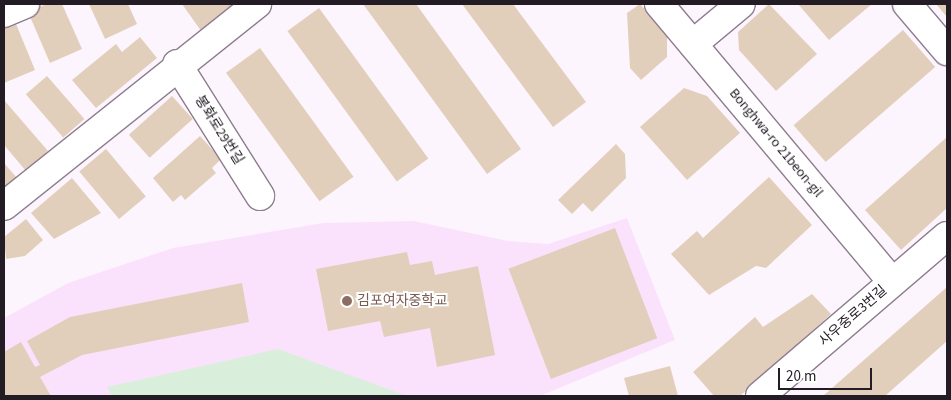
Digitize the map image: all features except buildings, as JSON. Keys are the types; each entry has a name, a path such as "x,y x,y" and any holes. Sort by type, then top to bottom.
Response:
{"street":[{"path":"4,13 25,4"},
{"path":"4,206 177,64 257,4"},
{"name":"Bonghwa-ro 21beon-gil","path":"659,4 892,282"},
{"path":"693,44 740,4"},
{"path":"908,4 947,51"},
{"name":"봉화로29번길","path":"177,64 260,196"},
{"name":"사우중로3번길","path":"760,396 947,236"}],"shaded area":[{"name":"김포여자중학교","path":"627,218 675,340 540,396 4,396 4,318 68,283 173,248 323,223 414,221 508,241 548,244"}],"green space":[{"path":"278,349 407,396 112,396 107,387"}],"place":[{"name":"김포여자중학교","path":"347,301"}]}
